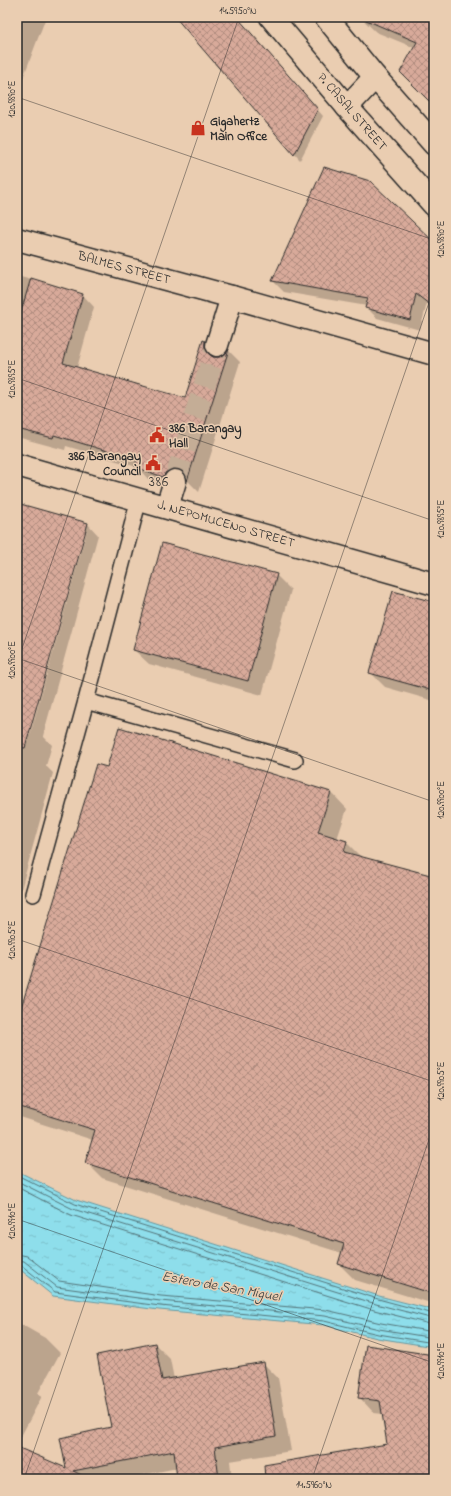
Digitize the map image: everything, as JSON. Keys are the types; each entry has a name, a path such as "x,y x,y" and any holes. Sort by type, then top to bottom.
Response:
{"street":[{"name":"P. CASAL STREET","path":"270,17 434,205"},
{"path":"326,17 375,77 434,144"},
{"path":"347,107 375,77"},
{"name":"BALMES STREET","path":"17,239 232,297 434,354"},
{"path":"217,345 232,297"},
{"name":"J. NEPOMUCENO STREET","path":"17,465 434,584"},
{"path":"167,507 175,481"}],"lane":[{"path":"33,894 139,499"},
{"path":"86,700 294,760"}],"water":[{"name":"Estero de San Miguel","path":"17,1171 76,1200 379,1296 434,1310 434,1347 377,1338 324,1325 159,1310 53,1296 17,1267"}],"building":[{"path":"175,17 237,17 318,109 294,155"},
{"path":"359,17 434,17 434,106 400,72 417,42"},
{"path":"324,167 370,181 434,242 434,308 416,294 410,320 365,308 368,298 272,281"},
{"path":"31,278 83,294 63,363 185,398 203,340 205,341 205,347 208,353 213,357 220,357 229,349 187,481 184,473 178,469 172,469 166,472 163,477 135,467 137,460 54,435 53,438 17,429 17,325"},
{"path":"17,503 88,523 25,748 17,747"},
{"path":"162,543 277,574 248,681 133,650"},
{"path":"393,591 434,602 434,691 369,673"},
{"path":"119,727 331,792 318,832 347,841 344,852 434,876 434,1294 338,1264 344,1244 85,1163 95,1130 17,1106 17,1021 96,764 107,767"},
{"path":"155,1343 162,1380 264,1362 276,1436 215,1447 219,1479 177,1479 174,1451 73,1471 90,1479 17,1479 17,1447 66,1468 60,1438 111,1427 97,1355"},
{"path":"366,1345 434,1355 434,1479 265,1479 264,1465 387,1444 380,1401 358,1398"}],"tunnel":[{"path":"175,481 217,345"}],"place":[{"name":"Gigahertz Main Office","path":"198,128"},
{"name":"386 Barangay Hall","path":"157,435"},
{"name":"386 Barangay Council","path":"153,463"}],"district":[{"name":"386","path":"159,482"}]}
